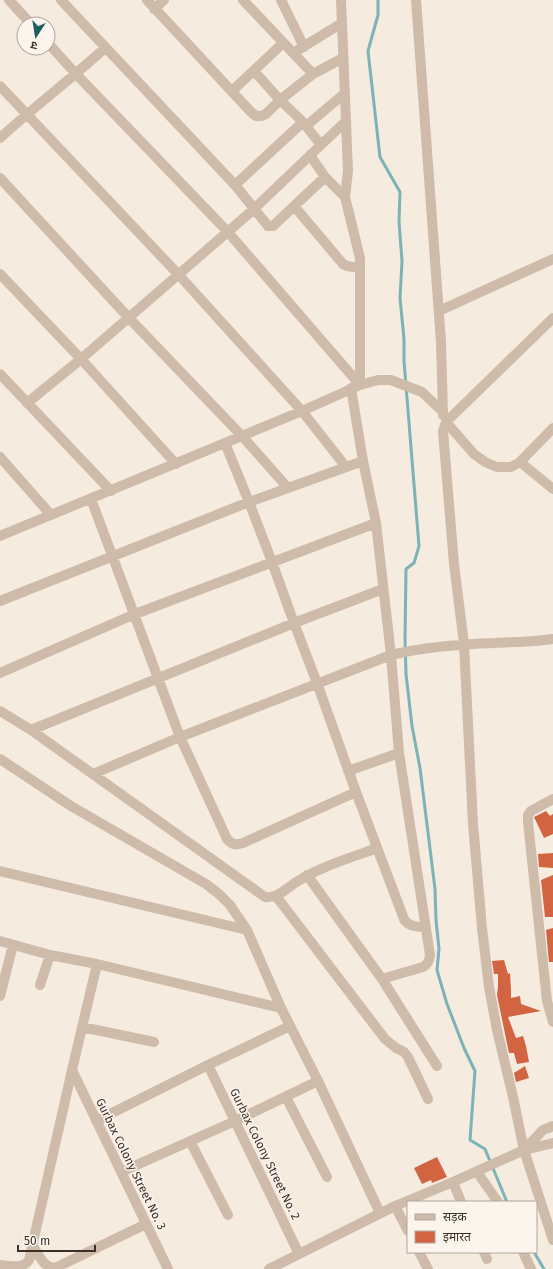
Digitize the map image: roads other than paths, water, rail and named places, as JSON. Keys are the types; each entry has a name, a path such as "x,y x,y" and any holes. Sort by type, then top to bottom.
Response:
{"street":[{"path":"9,0 24,16"},
{"path":"60,0 235,185 268,226 273,226 325,177"},
{"path":"147,0 256,116 266,114 280,100 313,74 343,58"},
{"path":"154,9 164,0"},
{"path":"243,0 313,74"},
{"path":"281,0 304,47"},
{"path":"341,0 348,171 345,197 359,252 360,266 355,386 363,460 376,523 391,655 399,753 430,955 430,960 423,967 382,979"},
{"path":"416,0 439,310 443,412 445,424 449,504 464,644 473,824 485,959 492,1007 524,1150 553,1240"},
{"path":"293,53 342,23"},
{"path":"232,92 283,43"},
{"path":"0,138 26,114 76,74 105,48"},
{"path":"56,52 227,231 355,386"},
{"path":"254,71 280,100 305,124 321,145"},
{"path":"0,86 178,274 302,412 346,467"},
{"path":"235,185 305,124 345,93"},
{"path":"26,403 81,359 254,209 346,121"},
{"path":"310,155 325,177 345,197"},
{"path":"0,178 129,318 242,436 288,488"},
{"path":"294,206 343,264 352,267 360,266"},
{"path":"439,310 553,259"},
{"path":"0,274 81,359 176,464"},
{"path":"445,424 553,318"},
{"path":"0,374 111,491"},
{"path":"0,536 302,412 355,386 378,380 391,380 422,392 443,412"},
{"path":"445,424 474,454 485,462 497,467 511,467 520,462 553,428"},
{"path":"225,443 272,562 348,771 406,922 412,926 426,928"},
{"path":"0,457 51,516"},
{"path":"0,601 249,502 363,460"},
{"path":"520,462 553,489"},
{"path":"91,499 180,737 230,844 243,843 356,792"},
{"path":"0,673 134,614 376,523"},
{"path":"32,730 294,622 383,589"},
{"path":"92,774 180,737 401,652 464,644 553,639"},
{"path":"0,711 32,730 265,897 270,898 276,896 307,875 320,869 377,848"},
{"path":"348,771 399,753"},
{"path":"0,759 71,806 206,884 230,905 247,930 280,1008 318,1081 380,1213"},
{"path":"553,799 531,811 528,815 547,1001 553,1022"},
{"path":"0,871 247,930"},
{"path":"307,875 382,979 437,1066"},
{"path":"276,896 385,1039 391,1045 404,1052 408,1057 428,1099"},
{"path":"0,941 50,955 97,964 280,1008"},
{"path":"0,996 12,945"},
{"path":"40,985 50,955"},
{"path":"0,1265 20,1268 25,1267 29,1260 97,964"},
{"path":"96,1121 290,1026"},
{"path":"82,1027 154,1042"},
{"name":"Gurbax Colony Street No. 2","path":"208,1065 299,1254"},
{"name":"Gurbax Colony Street No. 3","path":"72,1070 168,1269"},
{"path":"121,1172 235,1121 318,1081"},
{"path":"286,1096 327,1178"},
{"path":"524,1150 544,1130 553,1126"},
{"path":"190,1141 228,1215"},
{"path":"407,1201 479,1171 524,1150 553,1143"},
{"path":"479,1171 497,1201"},
{"path":"453,1182 461,1201"},
{"path":"269,1269 286,1265 299,1254 407,1201"},
{"path":"395,1206 407,1229"},
{"path":"32,1245 44,1263 51,1268 55,1268 146,1224"},
{"path":"420,1253 428,1269"},
{"path":"523,1253 531,1269"}],"waterway":[{"path":"378,0 378,15 368,51 380,157 400,192 399,222 402,261 400,298 419,546 414,563 406,569 406,674 412,726 420,768 435,889 439,949 437,970 447,1004 464,1048 475,1071 470,1140 485,1149 507,1201"},
{"path":"535,1253 544,1269"}]}
